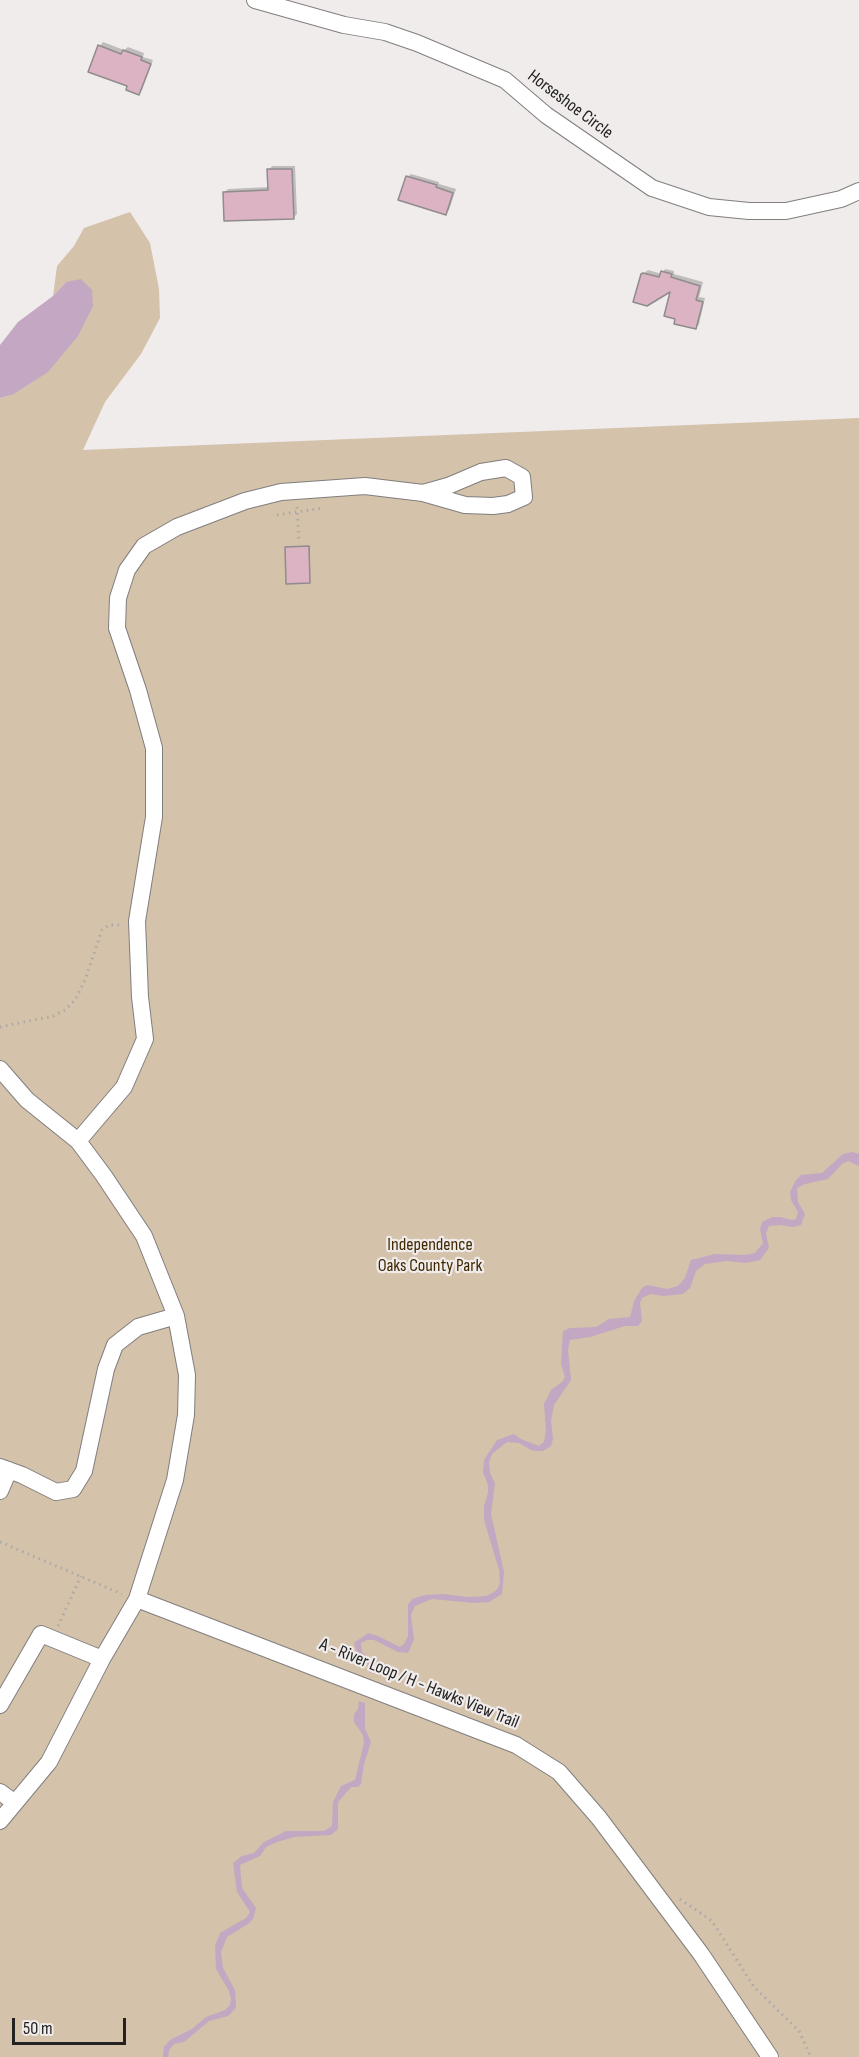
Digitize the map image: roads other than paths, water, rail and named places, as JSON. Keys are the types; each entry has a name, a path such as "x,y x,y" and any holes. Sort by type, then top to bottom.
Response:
{"street":[{"name":"Horseshoe Circle","path":"255,0 344,25 385,32 404,38 505,80 546,115 652,188 709,207 749,212 786,211 841,199 859,190"},
{"path":"78,1141 124,1087 145,1039 137,925 154,817 153,748 138,690 117,628 118,598 126,570 144,546 177,527 245,501 296,490 365,486 423,494 465,505 493,506 508,504 524,497 522,477 506,468 482,472 423,494"},
{"path":"0,1069 27,1100 78,1141 144,1236 176,1316 187,1375 186,1415 176,1480 138,1597 102,1659 49,1762 0,1821"},
{"path":"0,1491 4,1468 56,1492 73,1489 84,1471 106,1369 115,1345 138,1327 176,1316"},
{"path":"138,1597 516,1745 559,1772 598,1818 702,1954 770,2057"},
{"path":"0,1705 41,1634 102,1659"},
{"path":"0,1792 14,1802"}],"park label":[{"name":"Independence Oaks County Park","path":"430,1255"}]}
